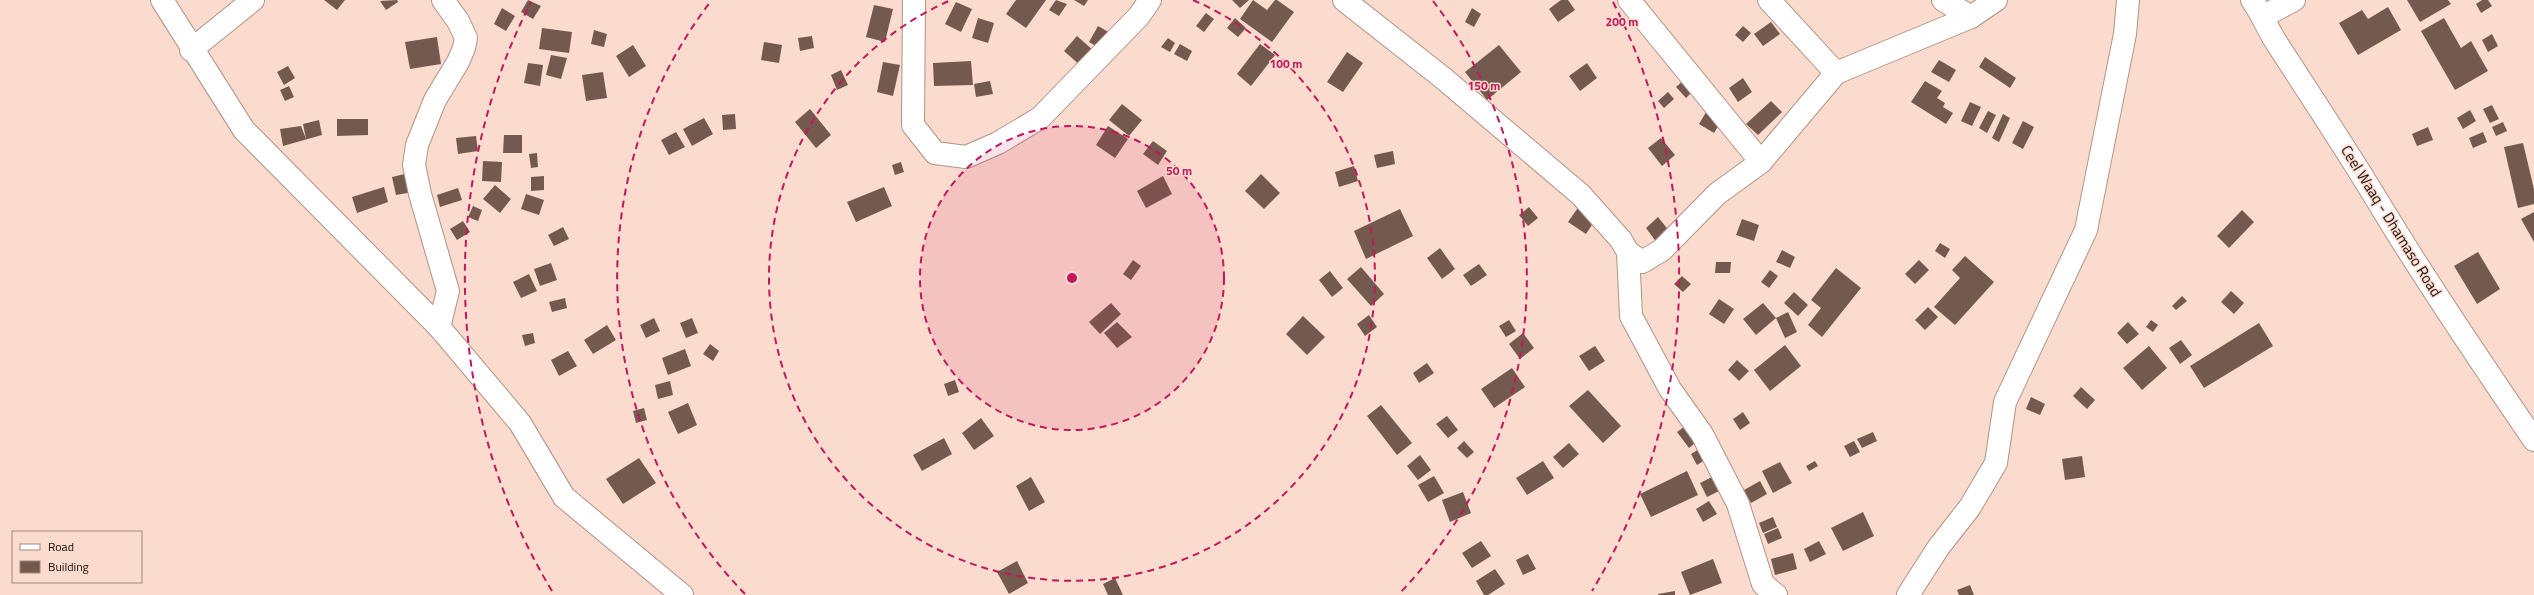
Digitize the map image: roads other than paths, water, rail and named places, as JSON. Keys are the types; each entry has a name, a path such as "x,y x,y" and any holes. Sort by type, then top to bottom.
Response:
{"street":[{"path":"162,0 191,50 244,130 439,327 520,423 564,497 682,595"},
{"path":"191,50 253,0"},
{"path":"439,327 448,291 420,194 414,165 417,145 435,100 458,62 464,48 466,38 458,21 443,0"},
{"path":"914,0 913,125 935,153 966,157 998,143 1040,118 1139,16 1150,0"},
{"path":"1344,0 1443,78 1581,195 1621,240 1628,252 1642,262 1657,254 1717,194 1761,162 1836,73 1971,17 1996,0"},
{"path":"1629,0 1761,162"},
{"path":"1769,0 1836,73"},
{"path":"1943,0 1971,17"},
{"path":"1908,595 1938,548 1970,507 1996,463 2005,402 2086,230 2125,34 2128,0"},
{"path":"2258,8 2294,0"},
{"name":"Ceel Waaq - Dhamaso Road","path":"2258,8 2275,40 2326,116 2415,263 2472,352 2534,440"},
{"path":"1628,252 1631,316 1670,389 1702,434 1738,504 1763,584 1776,595"}]}
